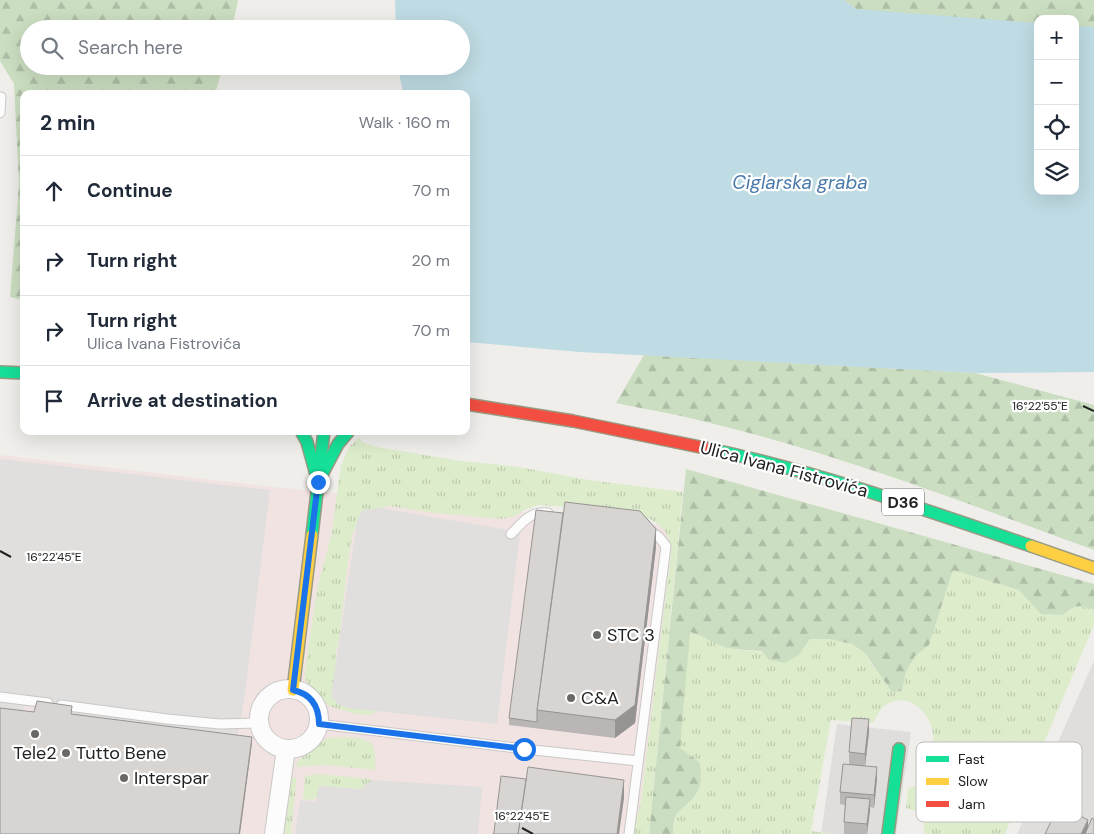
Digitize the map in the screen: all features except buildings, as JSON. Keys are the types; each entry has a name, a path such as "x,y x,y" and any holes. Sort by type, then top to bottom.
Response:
{"main road":[{"path":"0,372 20,373"},
{"name":"Ulica Ivana Fistrovića","path":"470,406 591,425 758,459 864,489 1094,568"},
{"path":"303,435 307,442 318,482"},
{"path":"293,690 324,435"},
{"path":"318,482 338,444 346,435"},
{"path":"888,834 899,749"}],"street":[{"path":"284,690 293,690 306,694 315,704 319,724 317,731 308,743 301,747 286,749 268,741 262,732 260,714 268,698 284,690"},
{"path":"274,834 286,749"}],"lane":[{"path":"0,113 1,96"},
{"path":"511,534 531,514 540,512 560,514"},
{"path":"629,834 666,546 650,529 639,524"},
{"path":"0,697 167,719 220,724 260,723"},
{"path":"319,724 638,761"}],"shaded area":[{"path":"0,455 272,487 674,526 637,834 0,834"},
{"path":"0,459 270,490 244,701 236,744 71,720 72,713 37,707 24,706 22,717 0,713"},
{"path":"379,508 520,532 497,724 348,708 338,704 331,696 357,521 362,511"},
{"path":"1094,661 1094,834 1017,834 1022,822 1082,822 1082,742 1058,742"},
{"path":"837,724 911,732 896,834 821,834"},
{"path":"372,780 482,787 478,834 295,834 300,800 316,802 319,786 361,789"}],"green space":[{"path":"0,0 238,0 234,20 20,20 20,75 220,75 216,90 20,90 20,299 10,297 19,184 14,84 0,61"},
{"path":"844,0 1094,0 1094,42 1079,40 1079,15 1034,15 1034,38 856,9"},
{"path":"644,355 975,373 1094,405 1094,550 898,479 799,447 688,418 616,403"},
{"path":"360,437 362,442 377,447 461,461 513,466 589,480 683,492 649,834 633,834 641,801 671,552 669,540 665,532 648,518 573,507 538,505 524,510 515,516 503,519 434,513 390,506 380,508 360,518 353,532 348,561 336,664 343,680 380,708 372,715 355,714 329,706 312,692 304,676 317,589 331,536 341,465 350,446"},
{"path":"686,469 1094,584 1094,610 1077,606 1063,615 1041,614 1019,590 953,570 929,645 915,656 906,672 902,691 892,692 865,653 852,644 829,639 810,639 799,655 785,663 769,660 762,651 724,647 690,632 680,748 700,763 700,783 696,794 677,814 673,825 673,834 649,834"},
{"path":"953,570 1019,590 1042,614 1063,615 1077,606 1094,610 1094,625 1044,742 933,742 931,725 922,710 908,701 891,702 883,707 873,723 831,720 811,831 836,834 673,834 676,815 697,794 700,763 679,749 689,632 704,636 719,645 739,650 799,655 810,639 829,639 852,644 865,653 873,666 902,691 906,672 915,656 929,645"},
{"path":"327,738 359,738 370,743 375,752 375,770 327,765 295,767 299,760"},
{"path":"318,774 370,779 371,781 361,789 319,786 317,797 312,800 303,799 305,776"},
{"path":"291,777 296,778 296,784 291,834 281,834"},
{"path":"916,785 916,811 906,808 908,789"},
{"path":"923,822 1010,822 1005,834 925,834"}],"water":[{"name":"Ciglarska graba","path":"395,0 844,0 856,9 1034,23 1034,195 1079,195 1079,26 1094,27 1094,372 975,373 580,352 470,342 470,90 402,90 400,75 470,75 470,20 396,20"}],"traffic: fast":[{"path":"0,372 20,373"},
{"path":"303,435 307,442 318,482"},
{"path":"312,535 324,435"},
{"path":"318,482 338,444 346,435"},
{"path":"705,448 828,479 1031,546"},
{"path":"888,834 899,749"}],"traffic: slow":[{"path":"293,690 312,535"},
{"path":"1031,546 1094,568"}],"traffic: jam":[{"path":"470,405 573,421 705,448"}],"place":[{"name":"STC 3","path":"597,635"},
{"name":"C&A","path":"571,698"},
{"name":"Tele2","path":"35,734"},
{"name":"Tutto Bene","path":"66,753"},
{"name":"Interspar","path":"124,778"}],"route":[{"path":"318,482 293,690 300,691 311,698 318,710 319,724 524,749"}]}
